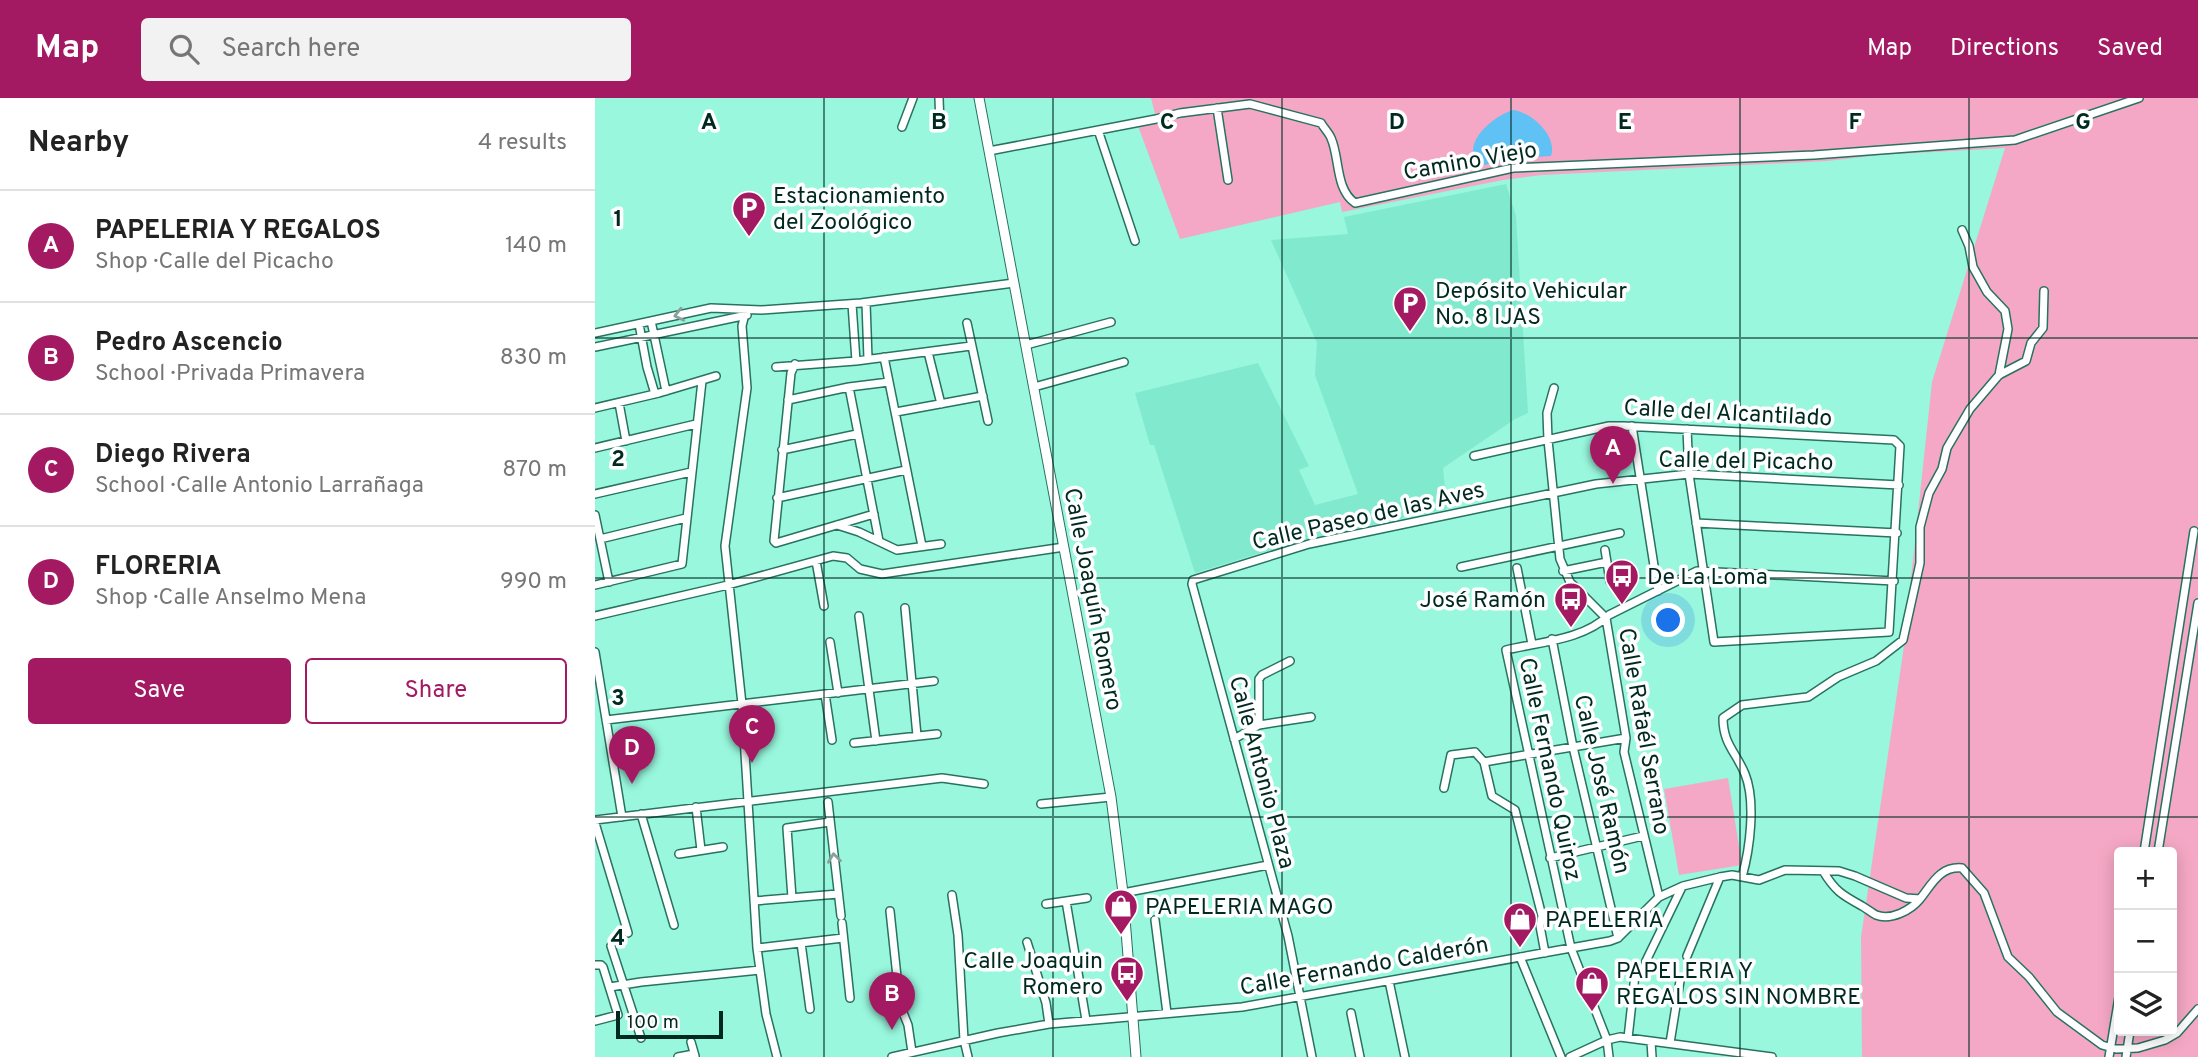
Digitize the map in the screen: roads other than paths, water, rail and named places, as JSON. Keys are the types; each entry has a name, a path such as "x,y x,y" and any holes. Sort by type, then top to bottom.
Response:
{"street":[{"path":"902,127 913,98"},
{"path":"939,98 940,126"},
{"name":"Calle Joaquín Romero","path":"979,98 1111,797 1123,892 1136,1057"},
{"name":"Camino Viejo","path":"989,151 1180,113 1250,104 1321,123 1331,137 1343,188 1348,198 1355,202 1513,168 1814,155 2015,140 2139,98"},
{"path":"1217,108 1228,180"},
{"path":"1098,130 1136,241"},
{"path":"1962,230 1969,246 1973,267 1987,292 2005,311 2008,329 1999,375"},
{"path":"595,347 761,310 866,303 1014,284"},
{"path":"1742,877 1749,853 1751,802 1746,775 1723,734 1723,718 1742,705 1808,697 1838,677 1876,662 1903,640 1920,564 1920,527 1929,493 1942,469 1947,448 1970,410 1999,375 2026,361 2031,343 2043,328 2043,291"},
{"path":"866,303 868,359"},
{"path":"852,304 856,361"},
{"path":"595,333 711,308 745,313"},
{"path":"745,313 742,326 747,388 725,546 742,704 757,948 777,1057"},
{"path":"651,321 666,391"},
{"path":"1026,345 1111,322"},
{"path":"967,323 988,421"},
{"path":"639,324 655,394"},
{"path":"853,324 867,324"},
{"path":"776,368 971,346"},
{"path":"928,352 941,404"},
{"path":"884,357 922,545"},
{"path":"1034,387 1124,362"},
{"path":"647,367 659,364"},
{"path":"795,365 790,373 774,541 776,543 874,514"},
{"path":"595,408 716,376"},
{"path":"595,585 682,564 702,381"},
{"path":"787,400 889,382"},
{"path":"849,387 879,541"},
{"name":"Calle Rafaél Serrano","path":"1554,388 1547,413 1557,547 1563,571 1579,593 1606,618 1626,738 1624,751 1659,897"},
{"path":"896,412 983,396"},
{"path":"619,402 626,441"},
{"path":"595,448 697,424"},
{"name":"Calle del Alcantilado","path":"1474,456 1609,426 1898,442 1899,485"},
{"path":"1632,426 1658,591"},
{"path":"1688,429 1689,474 1714,642 1889,632 1899,485"},
{"path":"782,450 857,434"},
{"path":"777,498 907,470"},
{"path":"595,494 691,472"},
{"name":"Calle del Picacho","path":"1553,493 1595,484 1689,474 1899,485"},
{"name":"Calle Paseo de las Aves","path":"1193,580 1309,544 1553,493"},
{"path":"595,515 609,582"},
{"path":"600,539 686,517"},
{"path":"1696,523 1897,533"},
{"path":"836,524 897,550 941,544"},
{"path":"2145,847 2195,531"},
{"path":"1461,566 1620,533"},
{"path":"595,616 728,585 833,556 847,558 860,569 882,574 1064,547"},
{"path":"1605,550 1610,581"},
{"path":"815,561 824,606"},
{"path":"1563,571 1607,562"},
{"path":"1517,568 1532,644 1583,632 1697,571 1894,581"},
{"name":"Calle Antonio Plaza","path":"1193,580 1288,936 1312,1057"},
{"path":"2159,847 2198,603"},
{"path":"905,608 917,736"},
{"path":"859,616 876,741"},
{"name":"Calle José Ramón","path":"1552,639 1573,747 1618,938"},
{"path":"830,642 838,693"},
{"name":"Calle Fernando Quiroz","path":"1532,644 1506,650 1571,948 1607,1040 1609,1057"},
{"path":"595,652 622,817"},
{"path":"1259,725 1259,679 1290,661"},
{"path":"606,720 934,681"},
{"path":"825,694 832,740"},
{"path":"1234,739 1259,725 1311,717"},
{"path":"854,743 937,734"},
{"path":"1484,762 1626,738"},
{"path":"1444,788 1451,755 1475,752 1484,762 1492,796 1515,810 1542,916 1540,926 1545,953"},
{"path":"628,933 595,822 696,807 942,778 984,784"},
{"path":"1041,804 1111,797"},
{"path":"828,802 850,998"},
{"path":"2153,802 2165,804"},
{"path":"696,807 701,850"},
{"path":"641,814 674,925"},
{"path":"792,898 787,828 830,822"},
{"path":"1551,858 1643,836"},
{"path":"679,854 723,847"},
{"path":"1123,892 1268,865"},
{"path":"1823,871 1833,888 1845,898 1879,916 1891,916 1905,911 1920,899 1941,872 1952,867 1962,867 1984,893 2008,957 2029,977 2057,1012 2102,1045 2127,1053 2165,1040 2177,1033 2198,1009"},
{"path":"1618,938 1659,897 1683,886 1720,877 1759,880 1786,870 1823,871 1856,876 1906,898 1920,899"},
{"path":"1687,956 1720,877"},
{"path":"1646,961 1683,886"},
{"path":"754,901 838,894"},
{"path":"952,895 958,934 964,1040 968,1057"},
{"path":"1046,904 1087,898"},
{"path":"1066,901 1086,1020"},
{"path":"890,911 900,1004 908,1025 912,1052"},
{"path":"1155,920 1167,1013"},
{"path":"757,948 843,938"},
{"name":"Calle Fernando Calderón","path":"892,1057 1049,1024 1242,1007 1618,938"},
{"path":"1027,942 1047,1003 1049,1024"},
{"path":"801,943 810,1009"},
{"path":"611,946 641,1038"},
{"path":"1520,957 1561,1057"},
{"path":"595,965 603,967 618,1015 595,1021"},
{"path":"1628,1038 1636,966"},
{"path":"610,987 760,970"},
{"path":"1389,981 1405,1057"},
{"path":"1670,1043 1680,981"},
{"path":"1351,1013 1360,1057"},
{"path":"2109,1057 2114,1028"},
{"path":"1570,1057 1607,1040 1628,1038 1772,1057"},
{"path":"1651,1041 1652,1057"},
{"path":"678,1057 694,1055 691,1042"}],"water":[{"path":"1513,110 1528,115 1547,133 1551,141 1551,156 1519,158 1484,165 1473,151 1477,138 1493,120"}],"place":[{"name":"Estacionamiento del Zoológico","path":"749,238"},
{"name":"Depósito Vehicular No. 8 IJAS","path":"1410,333"},
{"name":"PAPELERIA Y REGALOS","path":"1613,484"},
{"name":"De La Loma","path":"1622,606"},
{"name":"José Ramón","path":"1571,629"},
{"name":"Diego Rivera","path":"752,763"},
{"name":"FLORERIA","path":"632,784"},
{"name":"PAPELERIA MAGO","path":"1121,936"},
{"name":"PAPELERIA","path":"1520,949"},
{"name":"Calle Joaquin Romero","path":"1127,1003"},
{"name":"PAPELERIA Y REGALOS SIN NOMBRE","path":"1592,1013"},
{"name":"Pedro Ascencio","path":"892,1030"}]}
